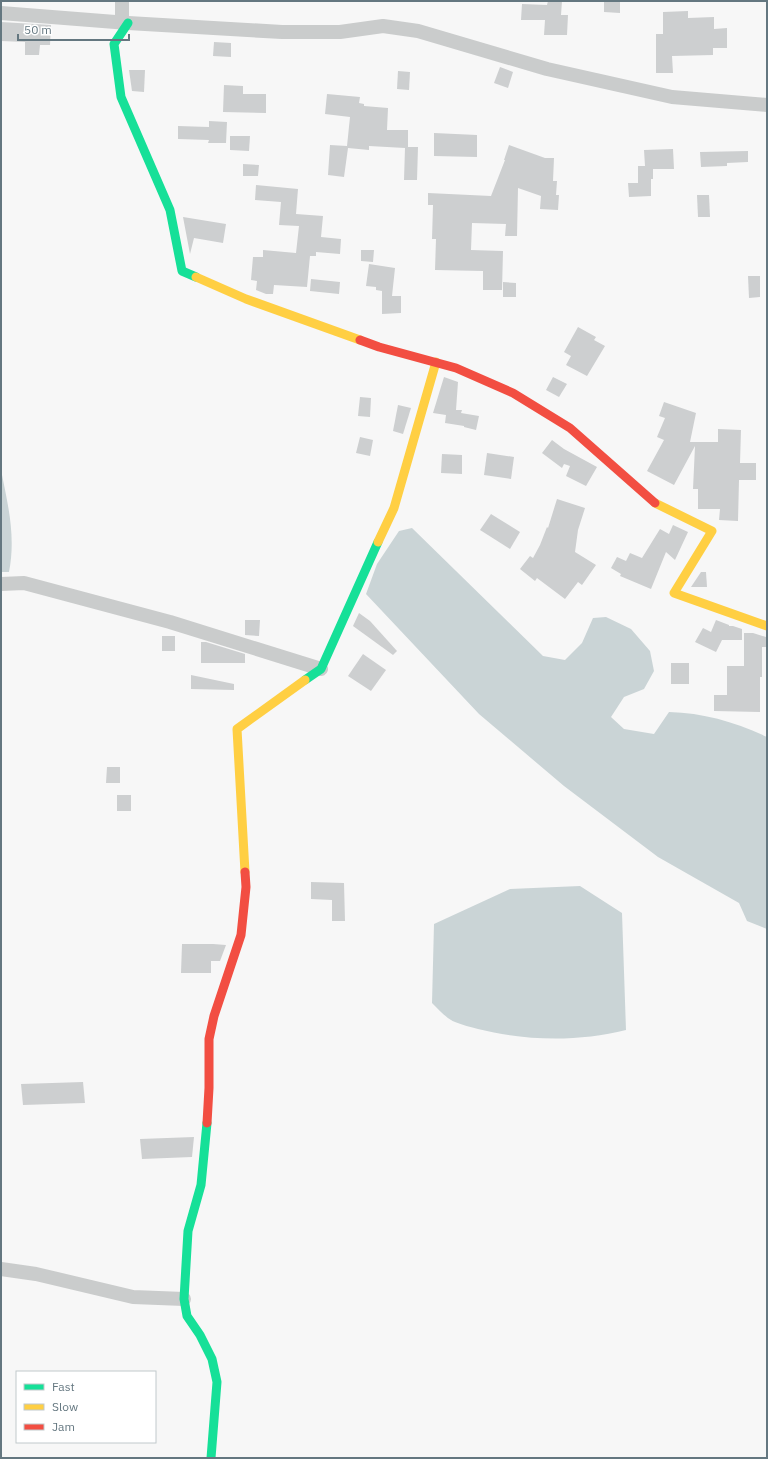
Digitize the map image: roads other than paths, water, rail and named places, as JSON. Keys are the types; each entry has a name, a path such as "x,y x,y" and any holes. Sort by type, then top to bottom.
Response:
{"street":[{"path":"122,1 125,23 114,44 121,97 170,210 182,271 246,299 379,347 456,368 512,393 570,428 656,504 712,531 674,593 767,626"},
{"path":"1,13 125,23 282,32 340,32 383,26 418,31 547,69 672,97 767,106"},
{"path":"211,1458 217,1382 212,1359 200,1335 187,1316 184,1299 188,1231 201,1185 206,1146 209,1088 209,1039 214,1016 241,935 246,887 237,729 321,669 394,508 436,362"},
{"path":"1,584 24,583 170,622 321,669"},
{"path":"1,1269 36,1274 133,1296 184,1299"}]}
